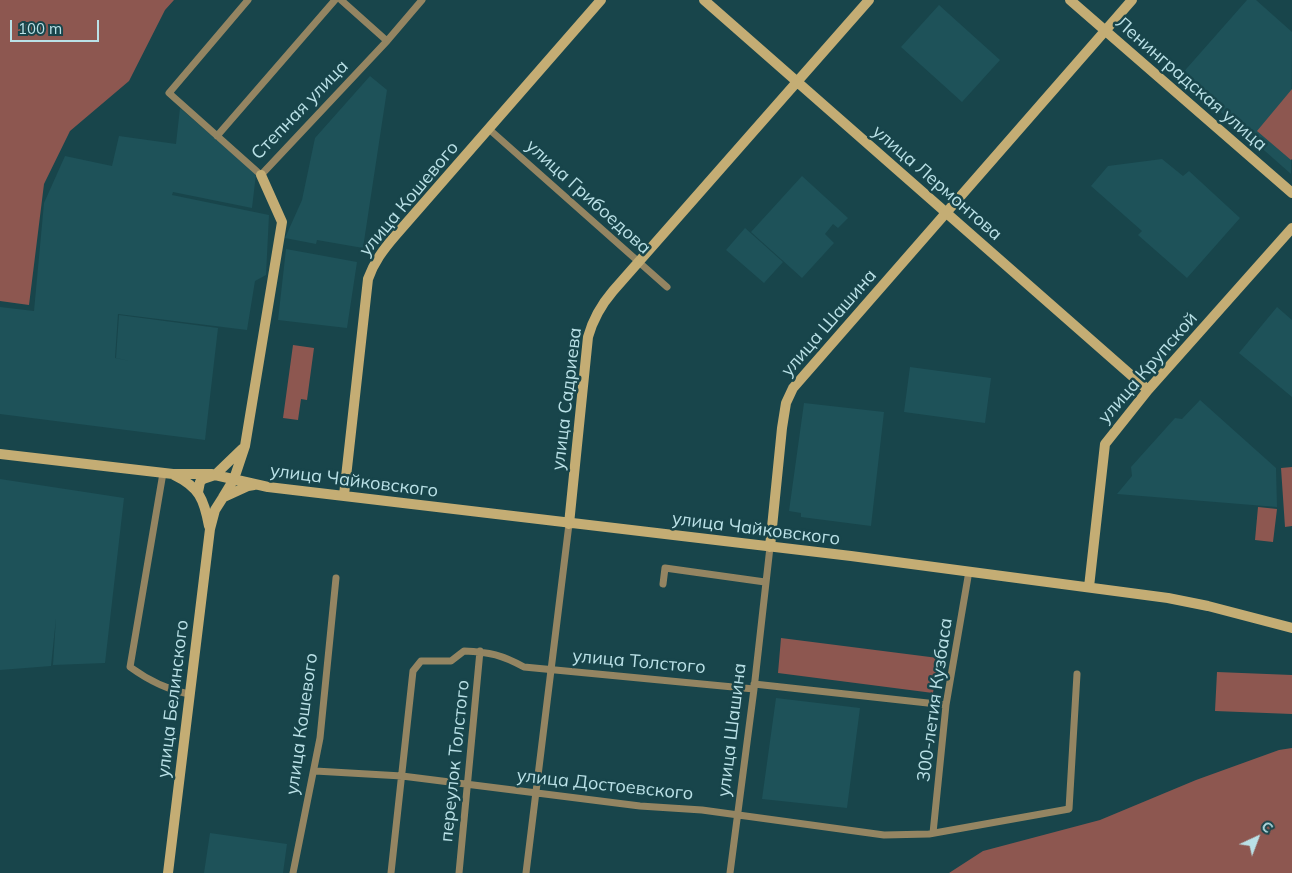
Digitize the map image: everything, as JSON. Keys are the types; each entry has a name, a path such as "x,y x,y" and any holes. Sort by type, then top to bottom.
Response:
{"street":[{"name":"Степная улица","path":"248,0 169,94 261,175 387,41 422,0"},
{"path":"217,136 335,0"},
{"path":"340,0 387,41"},
{"name":"улица Кошевого","path":"344,495 368,279 372,266 385,248 490,130 601,0"},
{"name":"улица Лермонтова","path":"704,0 1148,390"},
{"name":"улица Садриева","path":"526,873 569,524 588,337 592,323 603,302 869,0"},
{"name":"Ленинградская улица","path":"1070,0 1292,193"},
{"name":"улица Шашина","path":"730,873 754,686 786,403 793,388 1132,0"},
{"name":"улица Грибоедова","path":"490,130 667,287"},
{"path":"210,529 215,510 234,479 245,446 282,222 261,175"},
{"name":"улица Крупской","path":"1089,587 1105,444 1148,390 1292,228"},
{"path":"210,529 200,494 200,482 214,475 245,446"},
{"name":"улица Чайковского","path":"0,454 168,474 214,475 255,485 1089,587 1187,601 1292,628"},
{"path":"189,694 178,692 144,677 130,667 168,474 192,485 207,501 211,502 248,486 255,485"},
{"path":"214,475 225,484 223,498"},
{"name":"улица Белинского","path":"168,873 210,529"},
{"path":"663,584 665,568 765,582"},
{"name":"300-летия Кузбаса","path":"934,833 946,705 968,571"},
{"name":"улица Кошевого","path":"293,873 315,771 320,738 336,578"},
{"path":"391,873 413,671 421,661 451,662 464,651 480,652"},
{"name":"улица Толстого","path":"480,652 504,656 524,667 754,686 946,705"},
{"name":"переулок Толстого","path":"459,873 480,652"},
{"name":"улица Достоевского","path":"315,771 402,776 640,806 702,810 884,835 934,833 1069,809 1078,674"}],"shaded area":[{"path":"0,0 174,0 165,10 129,81 70,131 44,184 29,305 0,301"},
{"path":"1247,0 1256,0 1292,32 1291,174 1180,76"},
{"path":"939,5 1000,60 962,102 901,47"},
{"path":"370,76 387,90 363,248 317,240 316,244 285,238 302,200 315,138"},
{"path":"1292,89 1292,159 1291,160 1257,131"},
{"path":"180,108 256,174 252,208 173,192 172,195 269,215 266,275 255,281 247,330 118,314 115,358 130,361 116,358 119,315 218,328 205,440 0,414 0,307 34,311 44,203 65,156 112,166 119,136 176,144"},
{"path":"1162,159 1183,176 1189,171 1240,218 1187,278 1138,235 1142,231 1091,186 1108,166"},
{"path":"802,176 848,218 838,228 833,224 825,234 834,243 802,278 751,232"},
{"path":"745,228 783,262 764,283 726,250"},
{"path":"286,249 357,262 347,328 278,320"},
{"path":"1277,307 1292,320 1292,397 1239,353"},
{"path":"293,345 314,348 307,400 301,399 298,420 283,418"},
{"path":"910,367 991,378 985,423 904,412"},
{"path":"1200,400 1276,468 1277,507 1117,494 1132,476 1131,467 1175,418 1182,419"},
{"path":"804,403 884,412 871,526 801,517 801,513 789,511"},
{"path":"1292,467 1292,526 1285,527 1281,468"},
{"path":"0,479 124,498 105,663 53,665 56,618 51,666 0,670"},
{"path":"1258,507 1277,509 1273,542 1255,540"},
{"path":"781,638 938,658 933,693 778,673"},
{"path":"1217,672 1292,675 1292,714 1215,711"},
{"path":"776,698 860,708 847,808 762,799"},
{"path":"1292,748 1292,873 949,873 983,851 1100,820 1196,780 1279,750"},
{"path":"210,833 287,844 283,873 204,873"}]}
